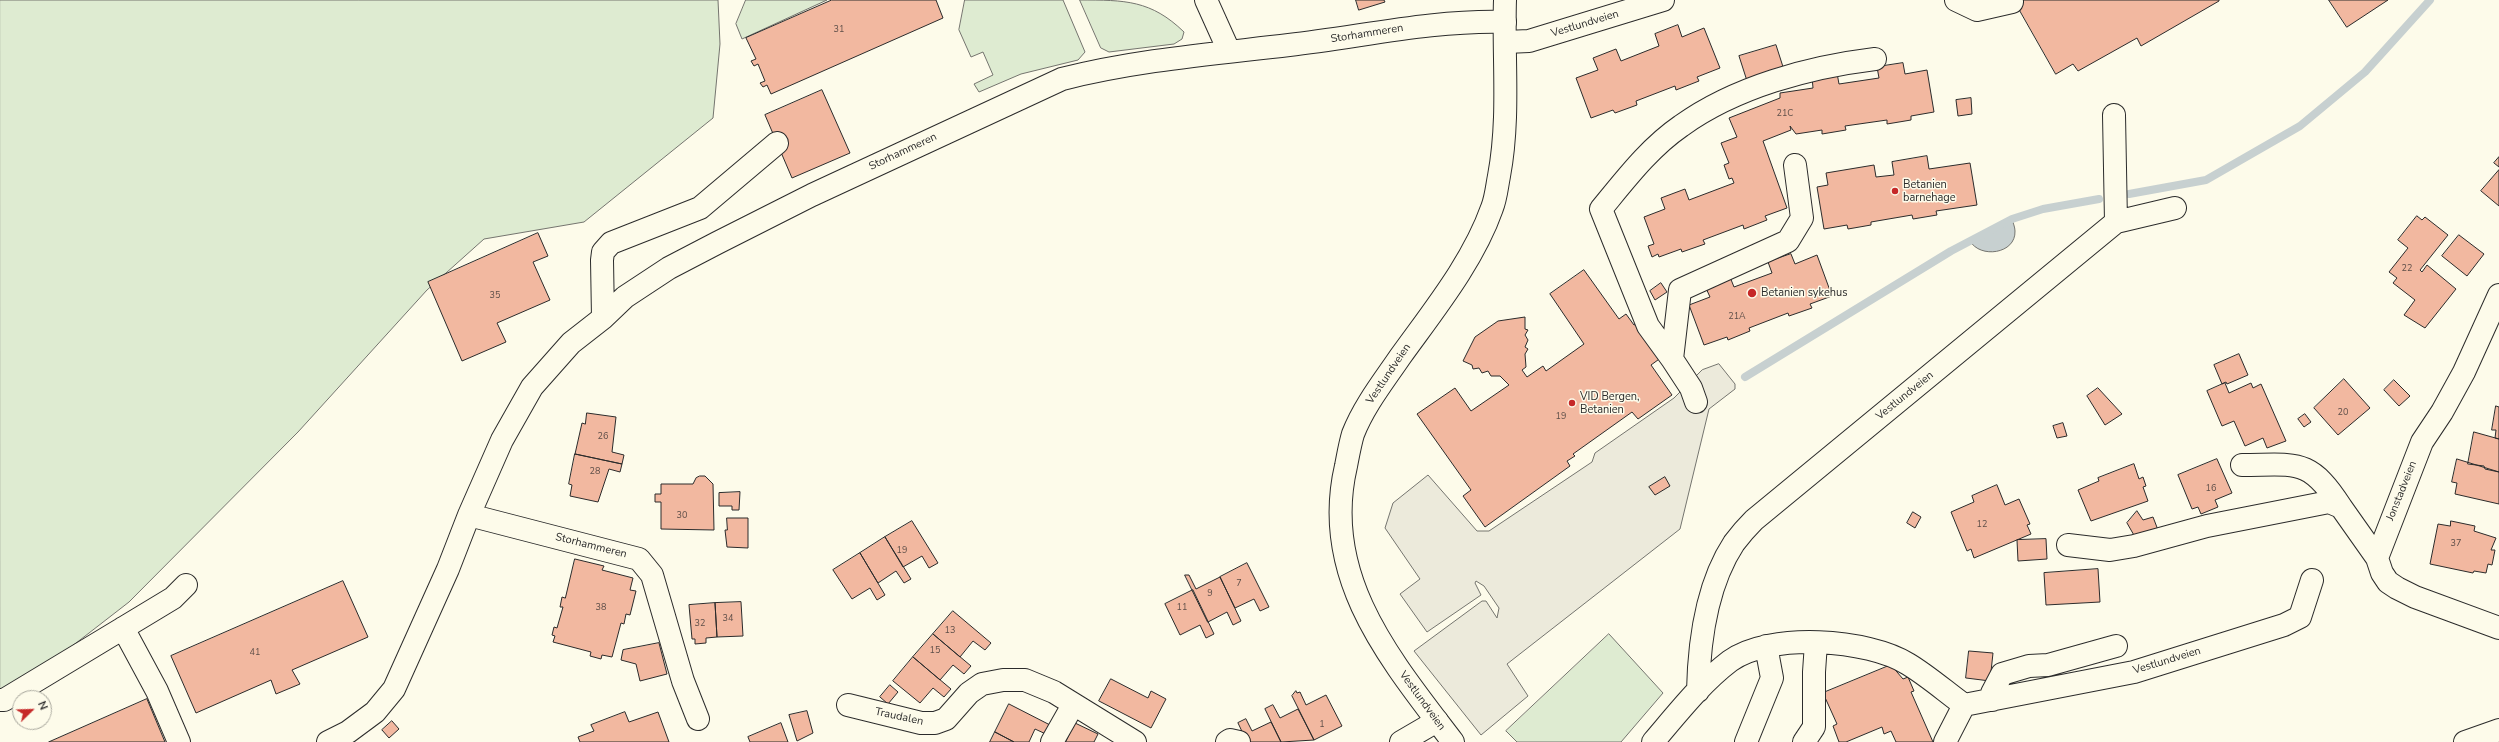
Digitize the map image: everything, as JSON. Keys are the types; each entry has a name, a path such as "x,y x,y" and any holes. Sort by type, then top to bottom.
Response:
{"street":[{"path":"1206,0 1229,51"},
{"name":"Vestlundveien","path":"1452,742 1382,646 1359,602 1343,553 1339,518 1342,482 1353,435 1372,397 1474,250 1493,207 1505,144 1507,86 1505,0"},
{"name":"Vestlundveien","path":"1505,32 1529,41 1663,0"},
{"path":"1956,0 1977,10 2012,2"},
{"name":"Storhammeren","path":"328,742 348,732 375,712 394,689 448,569 469,515 502,440 532,387 556,357 603,318 625,297 669,268 812,195 1062,79 1105,68 1229,51 1289,45 1426,25 1505,32"},
{"path":"1696,402 1691,388 1648,326 1601,209 1634,168 1680,126 1701,113 1745,91 1833,64 1874,59"},
{"path":"2114,115 2116,222 2175,208"},
{"path":"603,318 603,252 612,243 700,208 777,143"},
{"path":"1672,359 1680,290 1788,241 1802,218 1795,166"},
{"name":"Vestlundveien","path":"1698,691 1698,669 1710,598 1734,544 1754,520 2116,222"},
{"name":"Jonstadveien","path":"2377,558 2422,442 2442,412 2464,372 2499,295"},
{"path":"2242,465 2293,465 2308,469 2328,487 2377,558 2382,573 2388,582 2415,597 2499,628"},
{"path":"2068,545 2110,550 2152,542 2207,526 2329,502 2341,507"},
{"name":"Storhammeren","path":"469,515 639,559 652,576 683,681 698,719"},
{"name":"Vestlundveien","path":"1964,705 2134,672 2284,625 2300,617 2312,580"},
{"path":"0,700 4,700 173,598 186,585"},
{"path":"123,628 157,691 179,742"},
{"path":"1653,742 1698,691 1730,661 1742,654 1766,646 1806,641 1816,644 1860,646 1907,663 1964,705 1945,742"},
{"path":"1804,742 1814,727 1814,672 1816,644"},
{"path":"1746,742 1772,678 1766,646"},
{"path":"1992,700 1992,693 2002,674 2023,668 2048,665 2116,646"},
{"name":"Traudalen","path":"848,705 920,723 936,724 946,719 982,684 1002,680 1025,680 1054,692 1123,738"},
{"path":"1052,742 1073,705"},
{"path":"1401,742 1437,721"},
{"path":"2465,742 2499,730"},
{"path":"1228,742 1230,740 1239,742"}],"green space":[{"path":"0,0 718,0 720,44 713,118 584,222 484,239 427,290 298,432 129,602 15,690 12,690 12,693 0,702"},
{"path":"746,0 827,0 742,39 736,24"},
{"path":"965,0 1063,0 1085,52 1078,60 1021,74 979,92 974,84 993,75 983,52 971,57 959,30"},
{"path":"1080,0 1111,0 1136,4 1148,8 1172,21 1184,32 1182,39 1174,44 1109,52 1101,48"},
{"path":"1609,634 1663,693 1621,742 1517,742 1506,731"}],"shaded area":[{"path":"2012,219 2015,230 2014,239 2010,245 2004,249 1989,252 1975,247 1970,241"},
{"path":"1719,364 1735,384 1735,389 1709,409 1680,529 1507,664 1528,696 1481,735 1414,651 1482,601 1486,601 1497,618 1499,608 1484,586 1476,581 1475,583 1481,595 1427,632 1400,594 1420,579 1385,528 1393,503 1428,475 1477,531 1489,531 1592,462 1595,453 1674,398 1702,370"}],"building":[{"path":"832,0 936,0 943,18 771,94 767,85 763,87 760,83 765,81 758,64 754,66 751,61 756,59 746,38"},
{"path":"1356,0 1384,0 1385,2 1359,10"},
{"path":"2014,0 2219,1 2141,46 2137,38 2078,71 2073,64 2056,74"},
{"path":"2329,0 2388,0 2347,27"},
{"path":"1678,25 1682,37 1704,28 1720,68 1697,77 1699,81 1676,90 1675,86 1636,101 1637,105 1615,113 1613,110 1591,118 1576,78 1598,70 1593,58 1616,49 1621,61 1659,46 1655,34"},
{"path":"1776,45 1785,73 1748,84 1739,56"},
{"path":"1903,63 1905,74 1927,70 1934,112 1911,116 1911,120 1887,124 1887,120 1845,126 1846,130 1822,134 1822,130 1796,134 1790,126 1791,130 1763,141 1787,208 1765,216 1767,220 1744,229 1743,225 1703,240 1705,244 1682,252 1681,249 1659,257 1658,254 1652,257 1648,246 1654,244 1644,217 1665,209 1661,198 1685,189 1689,200 1734,183 1732,178 1729,179 1724,165 1729,163 1721,143 1737,137 1729,118 1780,98 1780,93 1813,88 1812,77 1837,73 1839,84 1879,78 1877,67"},
{"path":"822,90 850,153 792,178 765,115"},
{"path":"1971,98 1972,114 1958,116 1956,100"},
{"path":"1927,156 1929,169 1970,163 1977,205 1936,211 1937,215 1913,219 1912,215 1871,222 1871,225 1848,229 1847,225 1824,229 1817,187 1828,185 1826,173 1874,165 1876,177 1894,175 1892,162"},
{"path":"2499,157 2499,167 2494,163"},
{"path":"2499,170 2499,206 2481,191"},
{"path":"2417,216 2422,220 2425,217 2448,235 2420,270 2422,272 2427,265 2456,289 2425,328 2404,315 2415,300 2393,283 2397,278 2389,272 2408,248 2398,240"},
{"path":"538,233 548,256 533,262 550,300 497,323 506,342 462,361 428,282"},
{"path":"2459,235 2484,254 2467,276 2442,256"},
{"path":"1791,254 1795,264 1817,255 1832,296 1810,304 1812,308 1789,316 1788,313 1749,328 1750,331 1728,340 1727,337 1704,345 1689,305 1710,297 1705,286 1730,277 1734,287 1772,273 1768,262"},
{"name":"VID Bergen, Betanien","path":"1584,270 1619,319 1626,314 1634,325 1638,323 1662,357 1651,365 1672,395 1638,419 1632,412 1573,454 1575,456 1567,461 1570,466 1485,527 1463,496 1471,490 1417,414 1455,388 1471,411 1509,385 1500,376 1491,376 1488,371 1482,373 1479,368 1473,369 1472,365 1463,361 1475,337 1498,321 1525,317 1525,329 1528,330 1525,335 1528,340 1525,347 1528,349 1525,354 1526,367 1522,370 1527,377 1543,366 1546,371 1584,344 1550,294"},
{"path":"1661,283 1667,292 1655,300 1650,291"},
{"path":"2239,354 2248,375 2227,384 2226,382 2222,384 2214,365"},
{"path":"2344,379 2370,408 2338,435 2314,408"},
{"path":"2394,380 2410,396 2399,406 2384,390"},
{"path":"2225,383 2229,393 2251,383 2253,388 2261,384 2286,441 2267,448 2263,438 2245,446 2234,421 2222,426 2207,391"},
{"path":"2098,388 2122,414 2105,425 2087,396"},
{"path":"2496,406 2499,407 2499,439 2495,438 2496,430 2492,430"},
{"path":"587,413 616,417 612,452 624,455 622,464 575,454 582,423 585,424"},
{"path":"2305,414 2311,422 2304,427 2298,419"},
{"path":"2063,423 2067,436 2057,438 2053,426"},
{"path":"2474,432 2499,439 2499,472 2485,469 2484,466 2468,464"},
{"path":"575,454 622,464 620,472 609,469 598,502 570,496 572,485 569,484"},
{"path":"2217,459 2232,493 2215,500 2218,507 2201,514 2198,507 2192,509 2178,475"},
{"path":"2457,459 2499,472 2499,504 2455,494 2457,483 2452,482"},
{"path":"2134,464 2139,479 2143,477 2146,486 2143,487 2148,501 2091,521 2078,490 2099,481 2098,478"},
{"path":"705,476 713,484 714,530 661,529 661,502 655,502 655,494 661,494 661,484 693,484 696,478"},
{"path":"1665,477 1670,486 1655,495 1649,487"},
{"path":"1997,485 2005,505 2019,499 2030,524 2027,525 2031,534 1974,558 1971,549 1967,551 1951,512 1974,502 1972,496"},
{"path":"740,492 739,510 732,510 732,506 719,506 719,493"},
{"path":"2137,511 2143,520 2153,517 2158,530 2135,537 2127,523"},
{"path":"1913,512 1921,517 1915,528 1907,523"},
{"path":"727,518 748,518 748,548 727,547 725,530 727,530"},
{"path":"912,521 938,563 929,568 922,556 903,567 885,537"},
{"path":"2451,521 2475,526 2474,531 2496,538 2491,550 2495,550 2492,565 2488,564 2486,573 2474,571 2473,573 2430,564 2438,524 2450,526"},
{"path":"885,537 911,579 904,583 896,571 878,583 860,553"},
{"path":"2046,539 2047,559 2018,561 2017,540"},
{"path":"860,553 885,595 877,600 870,588 852,599 833,570"},
{"path":"575,559 604,566 602,570 633,578 630,590 636,591 630,615 626,614 624,624 621,623 612,657 602,655 601,659 590,656 591,652 553,642 555,636 552,635 554,627 557,628 563,607 560,607 562,597 565,598"},
{"path":"1247,563 1269,607 1260,611 1254,599 1235,608 1220,577"},
{"path":"2098,569 2100,602 2046,605 2044,573"},
{"path":"1185,575 1189,575 1196,589 1220,577 1241,621 1233,625 1227,612 1208,622"},
{"path":"343,581 368,637 292,670 300,684 276,694 271,680 196,713 171,656"},
{"path":"1193,590 1214,634 1206,638 1200,625 1180,635 1165,604"},
{"path":"741,602 743,636 717,637 715,603"},
{"path":"715,603 717,637 706,638 706,643 695,644 695,639 692,639 689,605"},
{"path":"953,611 991,643 985,650 973,641 960,657 933,634"},
{"path":"933,634 971,666 964,674 953,665 940,680 913,657"},
{"path":"659,643 667,674 640,681 636,664 621,660 623,650"},
{"path":"1969,651 1993,653 1990,681 1966,678"},
{"path":"913,657 951,689 944,697 933,688 920,703 893,681"},
{"path":"1891,665 1903,679 1908,677 1914,691 1911,692 1933,742 1896,742 1891,731 1884,734 1882,727 1846,742 1839,742 1833,726 1837,724 1823,693"},
{"path":"1111,679 1148,698 1151,691 1166,699 1151,728 1099,701"},
{"path":"890,685 898,692 888,704 880,697"},
{"path":"1296,691 1297,693 1300,692 1306,705 1326,695 1342,726 1314,740 1292,696"},
{"path":"147,699 165,742 49,742"},
{"path":"1009,704 1052,726 1048,735 1035,729 1029,742 1014,742 995,732"},
{"path":"1273,705 1280,718 1298,709 1314,740 1281,742 1265,709"},
{"path":"807,711 813,733 797,741 789,715"},
{"path":"625,712 629,722 658,712 669,742 580,742 578,737 594,731 591,725"},
{"path":"1246,719 1252,731 1271,722 1281,742 1247,742 1238,723"},
{"path":"392,721 399,729 389,738 382,730"},
{"path":"781,723 788,742 750,742 748,737"},
{"path":"1075,723 1098,734 1094,742 1066,742"},
{"path":"995,732 1014,742 990,742"}],"waterway":[{"path":"2129,194 2206,180 2300,126 2365,72 2430,0"},
{"path":"1745,377 1951,251 2012,219 2043,209 2099,199"}],"place":[{"name":"Betanien barnehage","path":"1895,191"},
{"name":"Betanien sykehus","path":"1752,293"},
{"name":"VID Bergen, Betanien","path":"1572,403"}]}
